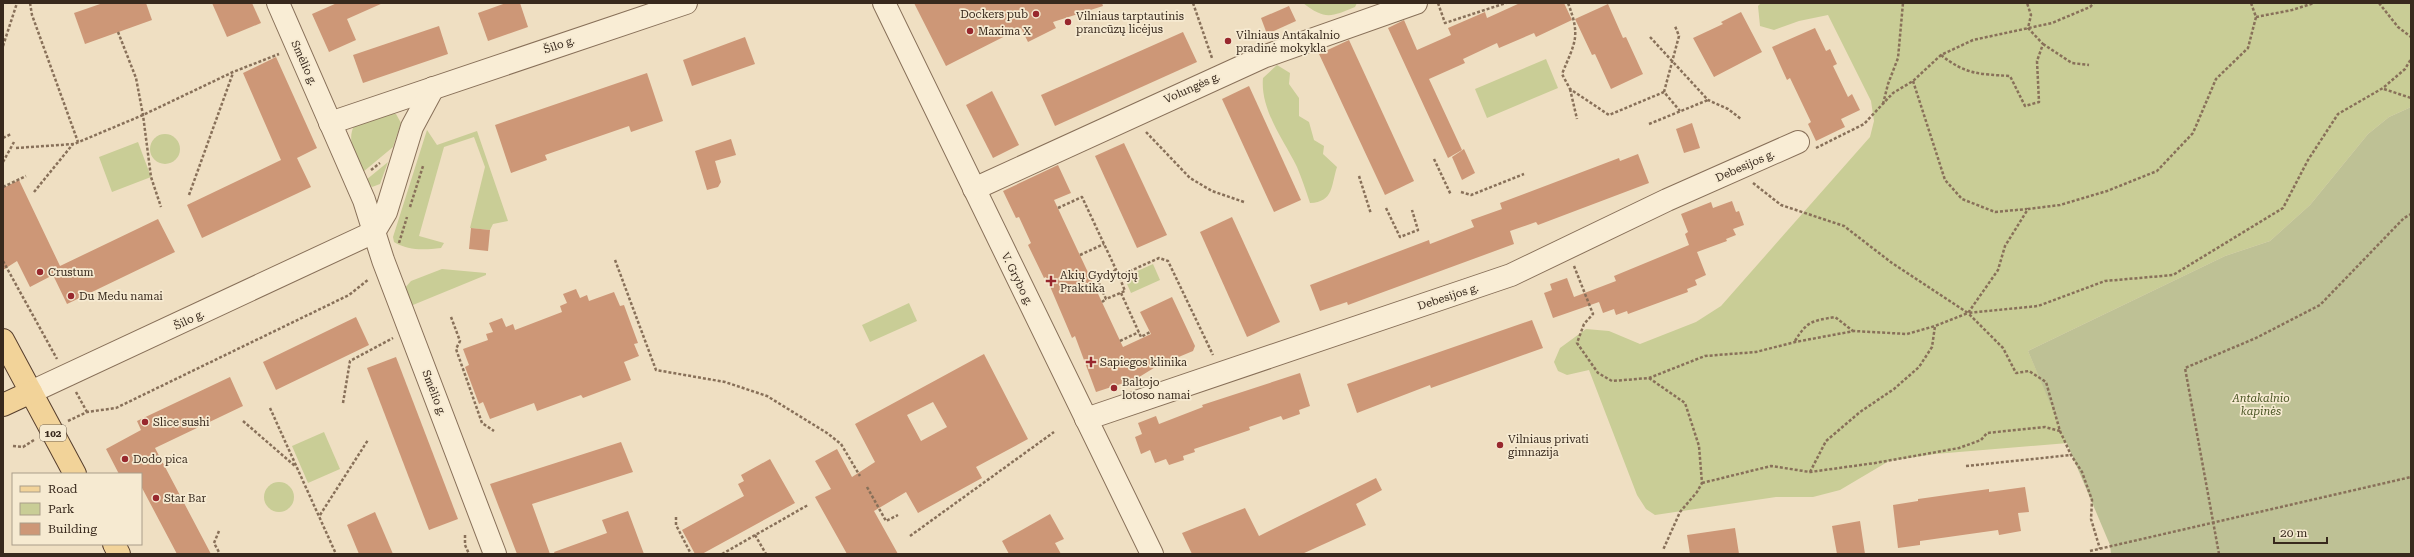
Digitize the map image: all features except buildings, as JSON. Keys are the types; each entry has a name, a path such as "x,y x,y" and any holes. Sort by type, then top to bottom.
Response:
{"main road":[{"name":"102","path":"3,340 74,473"},
{"name":"Šilo g.","path":"3,405 31,392"},
{"path":"114,545 119,554"}],"street":[{"name":"Smėlio g.","path":"278,3 330,123"},
{"name":"Šilo g.","path":"330,123 686,3"},
{"name":"V. Grybo g.","path":"884,3 1152,554"},
{"name":"Volungės g.","path":"974,189 1132,115 1263,57 1416,3"},
{"path":"374,232 386,212 412,127 433,88"},
{"path":"391,103 402,107 409,113 412,127"},
{"path":"330,123 364,200 374,232"},
{"name":"Debesijos g.","path":"1086,418 1511,275 1667,200 1798,142"},
{"path":"364,200 372,200 381,197 394,186"},
{"name":"Smėlio g.","path":"374,232 383,260 495,554"},
{"name":"Šilo g.","path":"31,392 374,232"}],"path":[{"path":"3,46 17,3"},
{"path":"30,3 78,142"},
{"path":"1193,3 1213,57 1209,62"},
{"path":"1438,3 1445,23 1506,3"},
{"path":"1568,3 1574,18 1577,37 1562,74 1570,89 1577,119"},
{"path":"1883,106 1888,84 1898,58 1903,3"},
{"path":"2026,3 2031,15 2028,28"},
{"path":"1798,142 1809,150 1823,146 1864,124 1883,106 1893,93 1913,81 1941,55 1973,40 2052,23 2090,7 2094,3"},
{"path":"1913,81 1945,180 1962,199 1995,212 2060,205 2107,190 2157,171 2193,133 2216,79 2248,48 2256,17 2251,3"},
{"path":"2256,17 2292,10 2314,3"},
{"path":"2379,3 2398,27 2411,37"},
{"path":"1664,92 1679,36 1675,26"},
{"path":"2028,28 2043,44 2072,63 2089,65"},
{"path":"118,32 136,78 143,115 151,177 161,207"},
{"path":"1650,37 1708,100 1728,109 1740,119"},
{"path":"1941,55 1957,68 1981,74 2010,76 2025,106 2039,102 2037,61 2043,44"},
{"path":"16,148 74,144 143,115 233,72 296,46"},
{"path":"1568,248 1593,314 1584,324 1576,343 1598,373 1612,381 1649,378 1705,356 1756,352 1795,342 1854,331 1906,334 1935,326 1968,313 2038,306 2105,281 2173,275 2283,208 2308,160 2338,114 2383,88 2405,69 2411,59"},
{"path":"189,194 233,72"},
{"path":"2383,88 2411,98"},
{"path":"1570,89 1609,115 1664,92"},
{"path":"1664,92 1680,111"},
{"path":"1649,124 1708,100"},
{"path":"1132,115 1190,178 1212,191 1244,202"},
{"path":"3,138 11,134"},
{"path":"3,162 14,142"},
{"path":"34,192 74,144"},
{"path":"1434,159 1451,195"},
{"path":"12,446 23,447 51,429 87,412 116,408 349,295 362,287 383,260 399,243 423,166"},
{"path":"1737,170 1781,205 1844,226 1892,263 1968,313 2003,348 2016,373 2029,371 2046,382 2060,431 2070,455 2082,472 2092,500 2091,520 2100,549"},
{"path":"1461,192 1471,195 1524,174"},
{"path":"3,187 26,176"},
{"path":"1359,176 1371,214"},
{"path":"1058,208 1082,197 1125,291 1102,302"},
{"path":"1386,208 1400,237 1418,230 1412,210"},
{"path":"1968,313 1998,270 2005,246 2028,209"},
{"path":"2219,554 2185,368 2256,338 2320,305 2404,218 2411,214"},
{"path":"1080,255 1104,244"},
{"path":"1118,276 1159,258 1168,261 1208,340 1220,373"},
{"path":"615,260 656,370 725,382 767,396 842,444 860,476"},
{"path":"3,261 87,412"},
{"path":"1106,299 1097,279 1116,270"},
{"path":"1121,293 1141,337 1150,332"},
{"path":"451,317 460,341 456,349 482,423 494,431"},
{"path":"1795,342 1805,325 1821,319 1835,317 1854,331"},
{"path":"1810,472 1826,441 1860,412 1894,389 1919,367 1932,347 1935,326"},
{"path":"343,403 350,361 410,330"},
{"path":"1120,341 1139,332"},
{"path":"1649,378 1685,403 1699,446 1702,483 1697,492 1680,512 1663,550"},
{"path":"270,408 336,554"},
{"path":"243,421 297,467"},
{"path":"1702,483 1771,466 1810,472 1874,463 1959,448 1981,440 1987,433 2045,427 2060,431"},
{"path":"910,536 1054,432"},
{"path":"320,516 368,440"},
{"path":"1966,466 2070,455"},
{"path":"2090,551 2411,477"},
{"path":"866,488 886,521 898,515"},
{"path":"722,554 808,505"},
{"path":"676,518 676,525 691,554"},
{"path":"219,531 214,543 220,554"},
{"path":"755,535 766,554"}],"green space":[{"path":"1303,3 1357,3 1355,7 1334,15 1328,15 1317,12"},
{"path":"1761,3 2411,3 2411,107 2389,117 2368,134 2310,205 2270,241 2225,256 2028,351 2068,443 1935,454 1889,461 1840,490 1813,497 1776,497 1655,515 1646,509 1637,495 1589,370 1567,375 1558,371 1554,362 1560,348 1586,329 1609,331 1640,344 1696,322 1721,306 1870,137 1874,121 1871,101 1828,15 1799,21 1774,30 1760,26 1758,6"},
{"path":"1546,59 1558,88 1487,118 1475,89"},
{"path":"1277,65 1290,73 1289,84 1299,98 1299,116 1309,122 1314,140 1324,146 1323,154 1337,167 1328,196 1318,202 1310,203 1297,167 1274,124 1265,102 1263,78"},
{"name":"Antakalnio kapinės","path":"2411,107 2411,554 2111,554 2110,545 2028,351 2225,256 2270,241 2310,205 2368,134 2389,117"},
{"path":"396,114 401,123 393,147 363,172 353,149 351,138 354,126"},
{"path":"427,130 437,145 477,131 508,221 493,224 490,230 470,228 485,167 474,137 444,147 419,236 444,243 441,248 417,249 405,247 394,242 393,237"},
{"path":"165,134 176,138 180,149 176,160 165,164 154,160 150,149 154,138"},
{"path":"138,142 151,177 112,192 99,157"},
{"path":"388,162 380,184 372,187 366,180"},
{"path":"1153,264 1160,280 1131,293 1124,277"},
{"path":"442,269 486,273 486,275 408,307 404,289 411,281"},
{"path":"909,303 917,321 870,342 862,325"},
{"path":"324,432 340,469 308,483 292,446"},
{"path":"279,482 289,487 294,497 289,507 279,512 269,507 264,497 269,487"}],"place":[{"name":"Dockers pub","path":"1036,14"},
{"name":"Vilniaus tarptautinis prancūzų licėjus","path":"1068,22"},
{"name":"Maxima X","path":"970,31"},
{"name":"Vilniaus Antakalnio pradinė mokykla","path":"1228,41"},
{"name":"Crustum","path":"40,272"},
{"name":"Akių Gydytojų Praktika","path":"1051,281"},
{"name":"Du Medu namai","path":"71,296"},
{"name":"Sapiegos klinika","path":"1091,362"},
{"name":"Baltojo lotoso namai","path":"1114,388"},
{"name":"Slice sushi","path":"145,422"},
{"name":"Vilniaus privati gimnazija","path":"1500,445"},
{"name":"Dodo pica","path":"125,459"},
{"name":"Star Bar","path":"156,498"}]}
